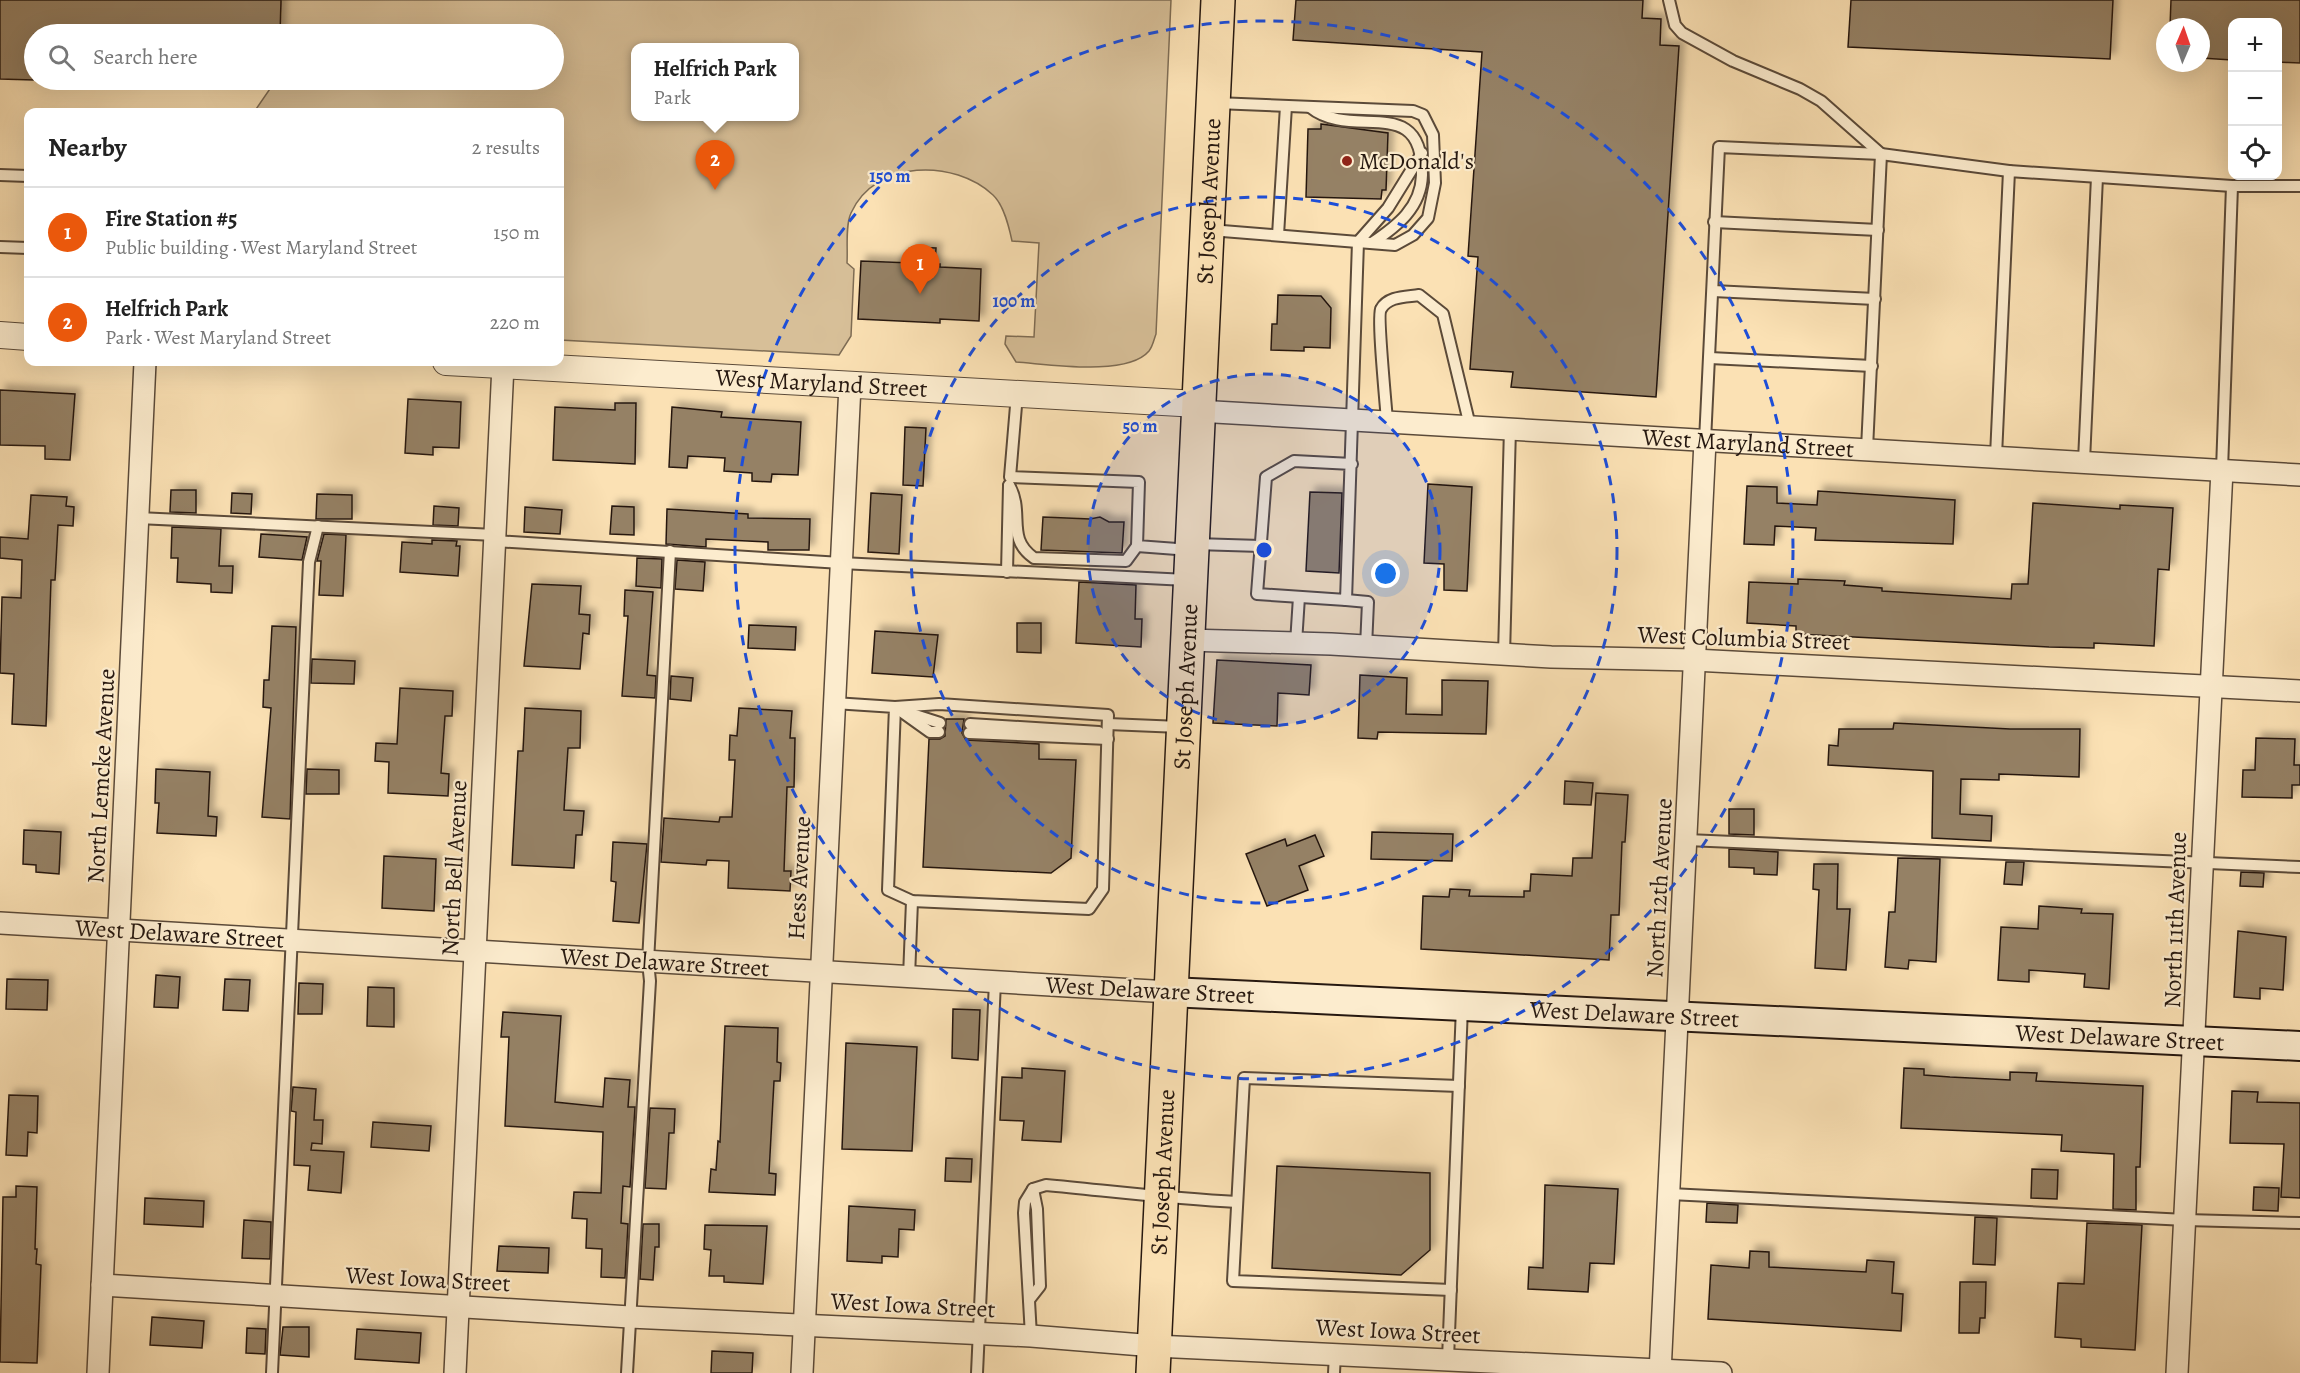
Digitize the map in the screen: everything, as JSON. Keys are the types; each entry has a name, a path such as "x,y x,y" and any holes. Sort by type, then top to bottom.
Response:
{"main road":[{"name":"St Joseph Avenue","path":"1154,1360 1186,640 1218,0"},
{"name":"West Delaware Street","path":"1170,992 2300,1046"}],"street":[{"path":"0,335 24,337"},
{"name":"North Lemcke Avenue","path":"98,1373 145,366"},
{"name":"North Bell Avenue","path":"455,1373 503,366"},
{"name":"West Maryland Street","path":"520,366 1017,394 1705,441 2300,475"},
{"name":"Hess Avenue","path":"802,1373 850,385"},
{"name":"North 12th Avenue","path":"1660,1371 1705,441"},
{"name":"North 11th Avenue","path":"2177,1373 2222,470"},
{"name":"West Columbia Street","path":"1186,640 1296,643 1504,655 1694,660 2300,691"},
{"name":"West Delaware Street","path":"0,923 1170,992"},
{"name":"West Iowa Street","path":"102,1285 630,1317 1031,1336 1154,1360 1398,1365 1448,1359 1721,1373"}],"lane":[{"path":"1669,0 1676,25 1682,33 1733,61 1800,89 1821,101 1881,154"},
{"path":"1206,229 1395,245 1413,234 1428,218 1435,183 1433,135 1423,115 1413,111 1213,103"},
{"path":"1278,235 1286,106"},
{"path":"1310,107 1331,119 1402,126 1412,133 1422,153 1422,185 1414,206 1395,227 1372,243"},
{"path":"1705,441 1719,147 1881,154 2009,171 2097,177 2232,186 2300,186"},
{"path":"1346,600 1358,242 1388,208 1422,153"},
{"path":"1868,449 1881,154"},
{"path":"1996,456 2009,171"},
{"path":"0,175 24,176"},
{"path":"2084,461 2097,177"},
{"path":"2222,470 2232,186"},
{"path":"1714,222 1878,230"},
{"path":"0,247 24,248"},
{"path":"1713,291 1875,299"},
{"path":"1387,421 1384,360 1378,319 1381,308 1396,297 1419,296 1443,314 1470,426"},
{"path":"1710,358 1872,366"},
{"path":"1007,572 1010,481 1017,394"},
{"path":"1504,655 1510,428"},
{"path":"1352,464 1294,461 1266,477 1257,594 1368,602 1366,647"},
{"path":"1010,481 1140,482 1137,546 1126,561 1034,558 1023,550 1018,541 1017,499 1010,481"},
{"path":"138,518 318,526 841,563 1007,572 1191,558 1261,546"},
{"path":"272,1373 309,562 318,526"},
{"path":"1137,546 1191,558"},
{"path":"627,1373 650,981 648,962 669,551"},
{"path":"1296,643 1299,597"},
{"path":"834,703 895,707 939,704 1108,728"},
{"path":"895,707 930,732 939,727"},
{"path":"895,707 888,890 912,901 1089,909 1103,889 1108,728"},
{"path":"969,729 1182,727"},
{"path":"1687,840 2300,867"},
{"path":"909,977 912,901"},
{"path":"977,1373 995,982"},
{"path":"1448,1359 1462,1006"},
{"path":"1451,1290 1233,1281 1244,1078 1459,1086"},
{"path":"1031,1336 1024,1213 1025,1202 1033,1189 1046,1185 1161,1195 1189,1200 1237,1202"},
{"path":"1670,1194 2186,1220 2300,1223"}],"shaded area":[{"path":"281,0 1171,0 1156,334 1149,351 1138,359 1123,364 1086,367 1016,362 1005,344 1006,336 1034,337 1039,243 1012,241 1005,216 997,199 977,183 958,175 917,170 896,174 878,182 862,195 851,213 847,231 847,263 854,269 851,336 839,355 564,340 564,108 257,108 269,90 564,90 564,24 280,24"}],"building":[{"path":"0,0 281,0 280,24 24,24 24,80 0,79"},
{"path":"1296,0 1643,0 1642,18 1661,19 1660,45 1679,46 1656,397 1511,387 1513,372 1470,369 1478,257 1468,256 1482,52 1293,40"},
{"path":"1851,0 2113,0 2110,59 1848,47"},
{"path":"2171,0 2300,0 2300,63 2282,62 2282,18 2228,18 2228,60 2210,59 2210,18 2170,18"},
{"name":"McDonald's","path":"1321,124 1388,133 1386,190 1382,190 1381,199 1306,197 1308,129 1321,129"},
{"path":"912,247 936,248 935,264 940,264 940,267 981,269 979,321 940,319 940,323 858,319 861,261 911,263"},
{"path":"1278,295 1321,296 1331,308 1330,348 1304,347 1304,351 1271,350 1272,324 1277,324"},
{"path":"0,390 75,394 70,460 45,459 45,446 0,445"},
{"path":"408,399 461,402 459,448 433,447 433,455 405,453"},
{"path":"615,403 636,403 635,464 553,460 555,407 615,410"},
{"path":"672,407 722,412 721,417 801,422 798,475 772,474 771,482 752,481 752,473 724,471 725,458 688,456 687,468 669,467"},
{"path":"905,427 926,428 923,486 903,485"},
{"path":"1428,484 1472,487 1467,591 1444,590 1444,564 1424,563"},
{"path":"1747,486 1777,487 1777,503 1817,505 1818,491 1955,500 1953,544 1815,540 1816,528 1775,526 1774,545 1744,544"},
{"path":"171,490 196,490 196,513 170,512"},
{"path":"1310,492 1342,493 1339,573 1306,571"},
{"path":"232,493 252,494 251,514 231,513"},
{"path":"871,493 902,495 899,554 868,552"},
{"path":"317,494 352,495 352,519 316,519"},
{"path":"31,495 67,497 66,506 74,507 73,526 58,525 55,580 51,580 46,726 12,724 14,674 0,673 2,597 21,598 22,560 0,558 0,537 28,539"},
{"path":"2033,503 2120,509 2120,505 2173,508 2169,570 2158,569 2154,646 2094,643 2094,648 2049,647 1796,634 1796,626 1747,623 1749,582 1798,584 1798,579 1845,581 1844,585 1882,588 1882,591 2011,599 2012,584 2028,584"},
{"path":"434,506 459,508 458,526 433,525"},
{"path":"612,506 634,507 634,535 610,534"},
{"path":"525,507 562,510 560,534 524,532"},
{"path":"667,509 748,514 748,518 810,519 809,550 768,550 768,542 706,539 706,547 666,544"},
{"path":"1043,517 1090,519 1100,517 1109,522 1124,522 1122,553 1041,550"},
{"path":"172,527 221,529 219,566 233,566 232,593 211,592 211,584 177,582 178,558 171,558"},
{"path":"261,534 307,537 302,560 259,557"},
{"path":"324,534 346,535 343,596 319,595 321,561 317,561"},
{"path":"432,540 457,541 456,546 460,546 458,576 400,572 402,542 432,544"},
{"path":"637,558 662,559 661,588 636,586"},
{"path":"677,560 705,562 703,591 675,589"},
{"path":"1079,582 1136,585 1135,619 1142,619 1141,647 1076,643"},
{"path":"532,584 581,586 579,614 590,615 589,634 583,633 580,669 524,666"},
{"path":"625,590 653,592 647,675 656,676 655,698 622,696 628,616 624,616"},
{"path":"1017,623 1041,623 1041,653 1017,652"},
{"path":"749,625 796,627 795,650 748,648"},
{"path":"272,626 296,627 290,819 262,817 271,708 263,707 264,680 269,680"},
{"path":"875,631 938,635 933,677 872,673"},
{"path":"312,659 355,661 354,684 311,683"},
{"path":"1217,660 1311,665 1309,695 1278,693 1277,726 1213,723"},
{"path":"1360,675 1407,678 1406,714 1442,715 1442,680 1488,681 1486,734 1378,732 1377,739 1358,738"},
{"path":"671,676 693,678 691,701 670,699"},
{"path":"400,688 453,691 452,716 445,716 441,773 449,774 448,796 388,793 389,762 375,761 376,743 397,744"},
{"path":"525,708 581,711 580,748 568,748 564,810 584,811 582,835 576,835 574,868 512,865 518,751 523,751"},
{"path":"739,708 792,711 790,738 795,738 794,787 787,787 784,871 791,871 790,891 728,888 729,861 707,860 706,865 661,862 664,818 719,822 720,817 732,817 735,760 729,760 730,735 737,736"},
{"path":"946,719 964,719 962,733 966,740 1039,744 1039,759 1076,760 1071,858 1051,873 923,867 929,739 940,739 945,736"},
{"path":"1894,723 2010,729 2080,729 2079,777 1999,774 1999,780 1961,779 1960,814 1992,816 1991,841 1932,838 1933,771 1828,765 1829,745 1838,746 1839,729 1893,729"},
{"path":"2256,738 2295,739 2294,765 2300,765 2300,785 2292,785 2292,798 2242,797 2243,770 2255,770"},
{"path":"156,769 210,772 208,816 217,817 216,836 157,833 159,803 155,803"},
{"path":"307,769 339,770 339,794 306,794"},
{"path":"1565,781 1593,783 1591,805 1564,804"},
{"path":"1596,793 1628,795 1625,842 1622,842 1619,915 1611,915 1609,960 1421,949 1423,896 1449,897 1450,889 1470,890 1469,896 1524,897 1524,891 1530,891 1531,874 1572,876 1573,858 1592,858"},
{"path":"1729,809 1754,809 1754,835 1729,834"},
{"path":"24,830 61,832 59,874 36,872 36,865 23,864"},
{"path":"1372,832 1453,834 1452,861 1371,859"},
{"path":"1315,835 1324,856 1299,866 1308,890 1267,906 1246,854 1285,839 1287,846"},
{"path":"613,842 647,844 639,923 613,921 616,882 611,881"},
{"path":"1729,849 1778,852 1777,875 1754,874 1754,868 1729,867"},
{"path":"384,856 436,859 434,911 382,908"},
{"path":"1898,858 1940,859 1936,962 1909,960 1908,969 1885,967 1889,912 1895,912"},
{"path":"2006,862 2024,862 2022,885 2004,884"},
{"path":"1814,864 1838,864 1837,909 1850,909 1846,970 1815,968 1819,890 1813,889"},
{"path":"2241,872 2264,873 2263,887 2240,886"},
{"path":"2039,906 2082,909 2081,913 2113,914 2109,989 2084,987 2085,974 2029,970 2029,982 1998,980 2001,927 2038,929"},
{"path":"2238,931 2286,937 2283,990 2260,988 2260,999 2234,997"},
{"path":"156,975 180,977 178,1008 154,1007"},
{"path":"7,979 48,980 47,1010 6,1009"},
{"path":"225,979 250,980 248,1011 223,1010"},
{"path":"299,983 323,984 322,1014 298,1014"},
{"path":"368,987 394,988 394,1027 367,1026"},
{"path":"953,1009 980,1010 978,1060 952,1058"},
{"path":"503,1012 561,1016 555,1102 603,1107 605,1078 630,1080 628,1107 635,1107 630,1187 623,1186 621,1223 628,1224 625,1278 601,1277 602,1249 586,1248 587,1219 572,1218 574,1192 601,1193 603,1132 505,1126 509,1037 501,1037"},
{"path":"725,1026 778,1028 777,1062 781,1063 780,1081 774,1081 769,1173 776,1174 775,1195 709,1192 711,1169 716,1170 718,1141 720,1142"},
{"path":"846,1043 917,1047 912,1151 842,1149"},
{"path":"1022,1068 1065,1071 1061,1142 1022,1140 1024,1121 1000,1120 1002,1077 1022,1078"},
{"path":"1904,1068 1924,1069 1924,1075 1950,1077 2010,1080 2010,1072 2037,1073 2036,1081 2143,1086 2140,1167 2136,1167 2136,1210 2113,1209 2114,1154 2061,1151 2062,1135 1901,1128"},
{"path":"293,1087 316,1089 314,1120 323,1120 322,1144 312,1143 311,1150 344,1152 341,1193 308,1190 310,1166 294,1165 296,1112 291,1111"},
{"path":"2232,1091 2258,1092 2257,1102 2300,1103 2300,1198 2281,1197 2284,1144 2230,1143"},
{"path":"9,1095 38,1096 37,1133 28,1132 27,1156 6,1155"},
{"path":"650,1108 675,1109 674,1133 669,1133 666,1189 645,1188"},
{"path":"373,1122 431,1126 429,1151 371,1147"},
{"path":"946,1158 972,1159 971,1182 945,1181"},
{"path":"1277,1166 1430,1173 1430,1250 1401,1275 1272,1268"},
{"path":"2032,1169 2058,1170 2057,1199 2031,1198"},
{"path":"1545,1185 1618,1189 1614,1264 1590,1263 1588,1292 1528,1289 1529,1267 1543,1268"},
{"path":"16,1186 37,1187 35,1249 37,1249 36,1264 41,1265 37,1363 0,1362 3,1197 16,1197"},
{"path":"2254,1187 2279,1188 2278,1211 2253,1210"},
{"path":"145,1198 204,1201 203,1227 144,1224"},
{"path":"1707,1203 1738,1205 1737,1223 1706,1222"},
{"path":"849,1206 915,1210 914,1230 899,1229 898,1257 882,1256 882,1263 847,1261"},
{"path":"1975,1217 1997,1218 1995,1265 1973,1264"},
{"path":"244,1220 271,1222 270,1259 242,1258"},
{"path":"2087,1223 2142,1225 2135,1350 2081,1347 2081,1339 2055,1337 2058,1283 2084,1284"},
{"path":"643,1224 659,1224 659,1247 655,1247 653,1280 640,1279"},
{"path":"705,1225 767,1226 763,1284 724,1282 724,1276 709,1276 711,1250 704,1249"},
{"path":"499,1246 549,1248 548,1273 497,1271"},
{"path":"1750,1251 1769,1252 1769,1267 1866,1272 1867,1260 1894,1262 1892,1293 1903,1294 1901,1331 1708,1319 1711,1265 1749,1268"},
{"path":"1960,1282 1986,1282 1985,1318 1980,1318 1979,1333 1959,1333"},
{"path":"152,1317 204,1321 202,1348 150,1345"},
{"path":"283,1327 309,1327 309,1357 280,1355"},
{"path":"247,1328 266,1329 265,1354 246,1353"},
{"path":"357,1329 421,1333 419,1363 355,1359"},
{"path":"712,1351 753,1353 752,1373 711,1373"}],"place":[{"name":"McDonald's","path":"1347,161"},
{"name":"Helfrich Park","path":"715,190"},
{"name":"Fire Station #5","path":"920,294"}]}
